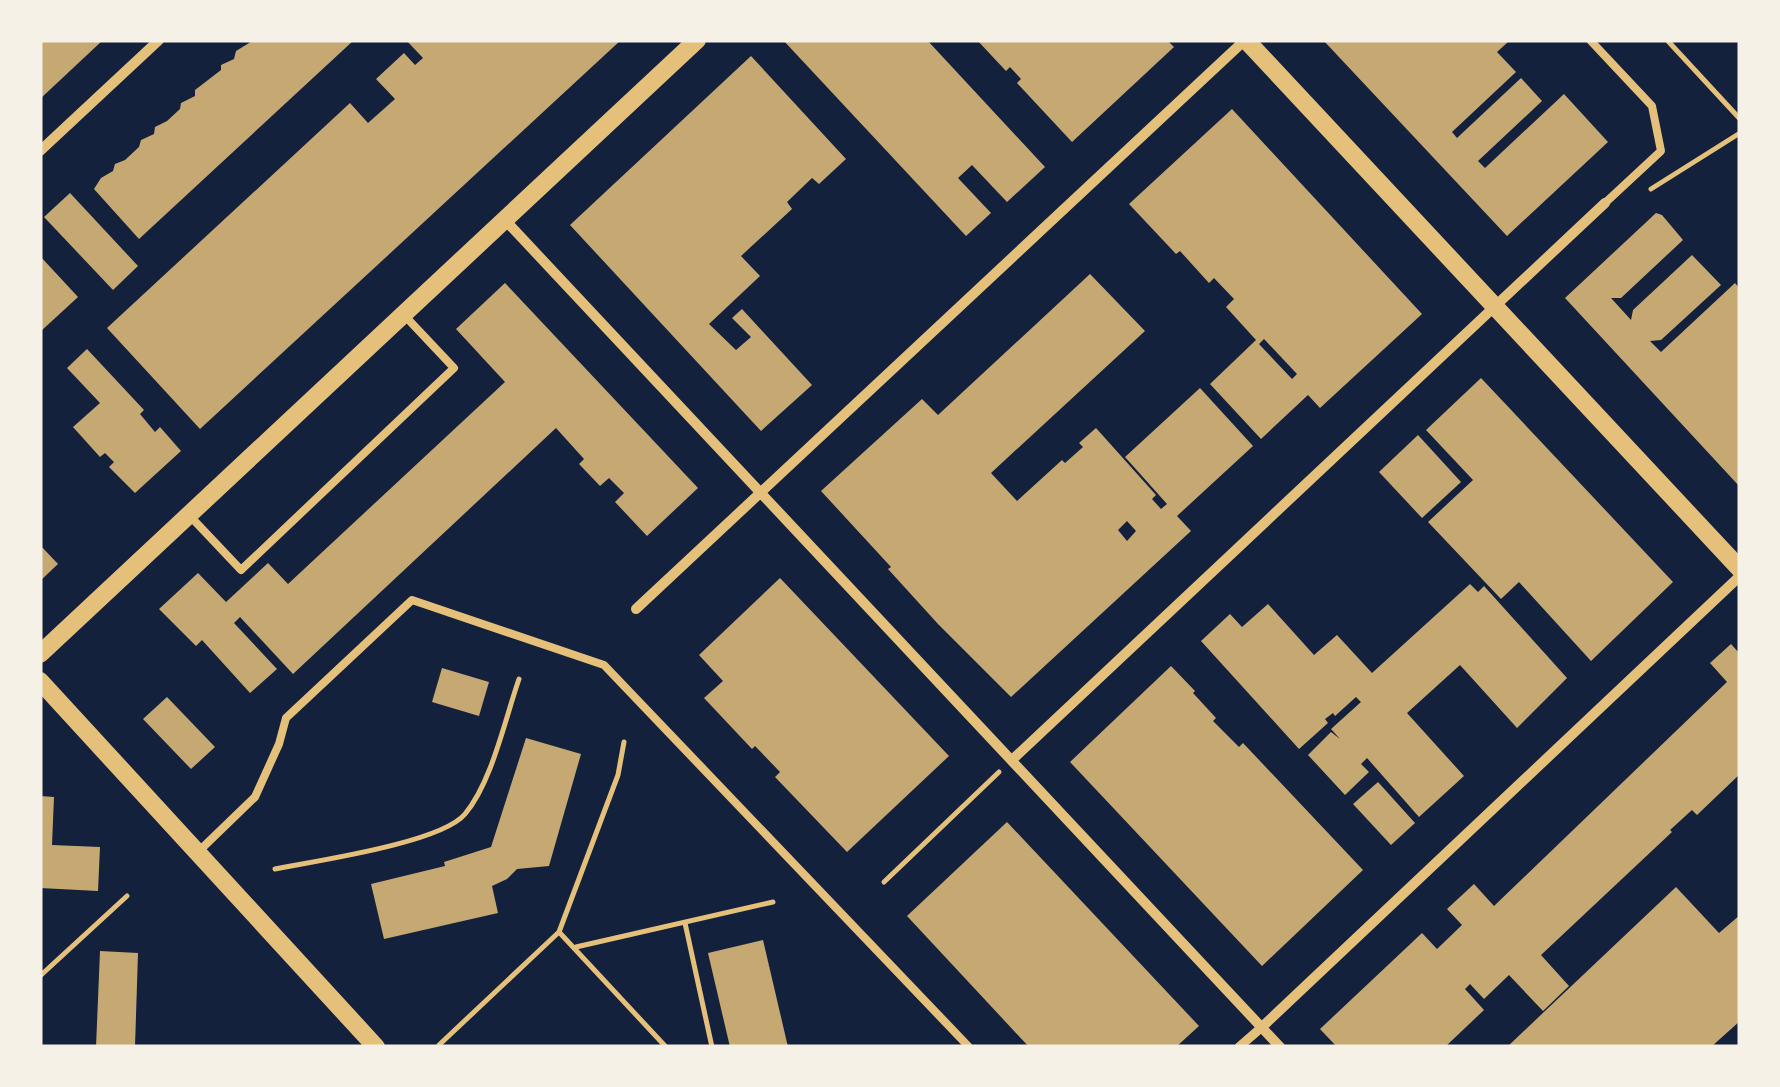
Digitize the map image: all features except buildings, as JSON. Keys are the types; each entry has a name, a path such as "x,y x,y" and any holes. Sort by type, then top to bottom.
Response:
{"street":[{"path":"40,151 159,40"},
{"path":"40,654 697,40"},
{"path":"636,609 1245,40 1740,568"},
{"path":"1012,760 1606,203"},
{"path":"505,220 1280,1047"},
{"path":"1240,1047 1740,576"},
{"path":"40,681 376,1047"}],"lane":[{"path":"1590,40 1652,106 1661,150 1606,203"},
{"path":"190,515 241,570 454,368 404,315"},
{"path":"197,852 255,797 286,718 412,600 604,664 968,1047"}],"path":[{"path":"1667,40 1740,119"},
{"path":"1648,190 1740,133"},
{"path":"274,870 413,839 452,826 465,815 478,793 518,679"},
{"path":"439,1045 560,932 609,803 624,742"},
{"path":"884,882 1012,760"},
{"path":"40,976 127,896"},
{"path":"576,947 773,902"},
{"path":"684,923 712,1047"},
{"path":"560,932 666,1047"}]}
